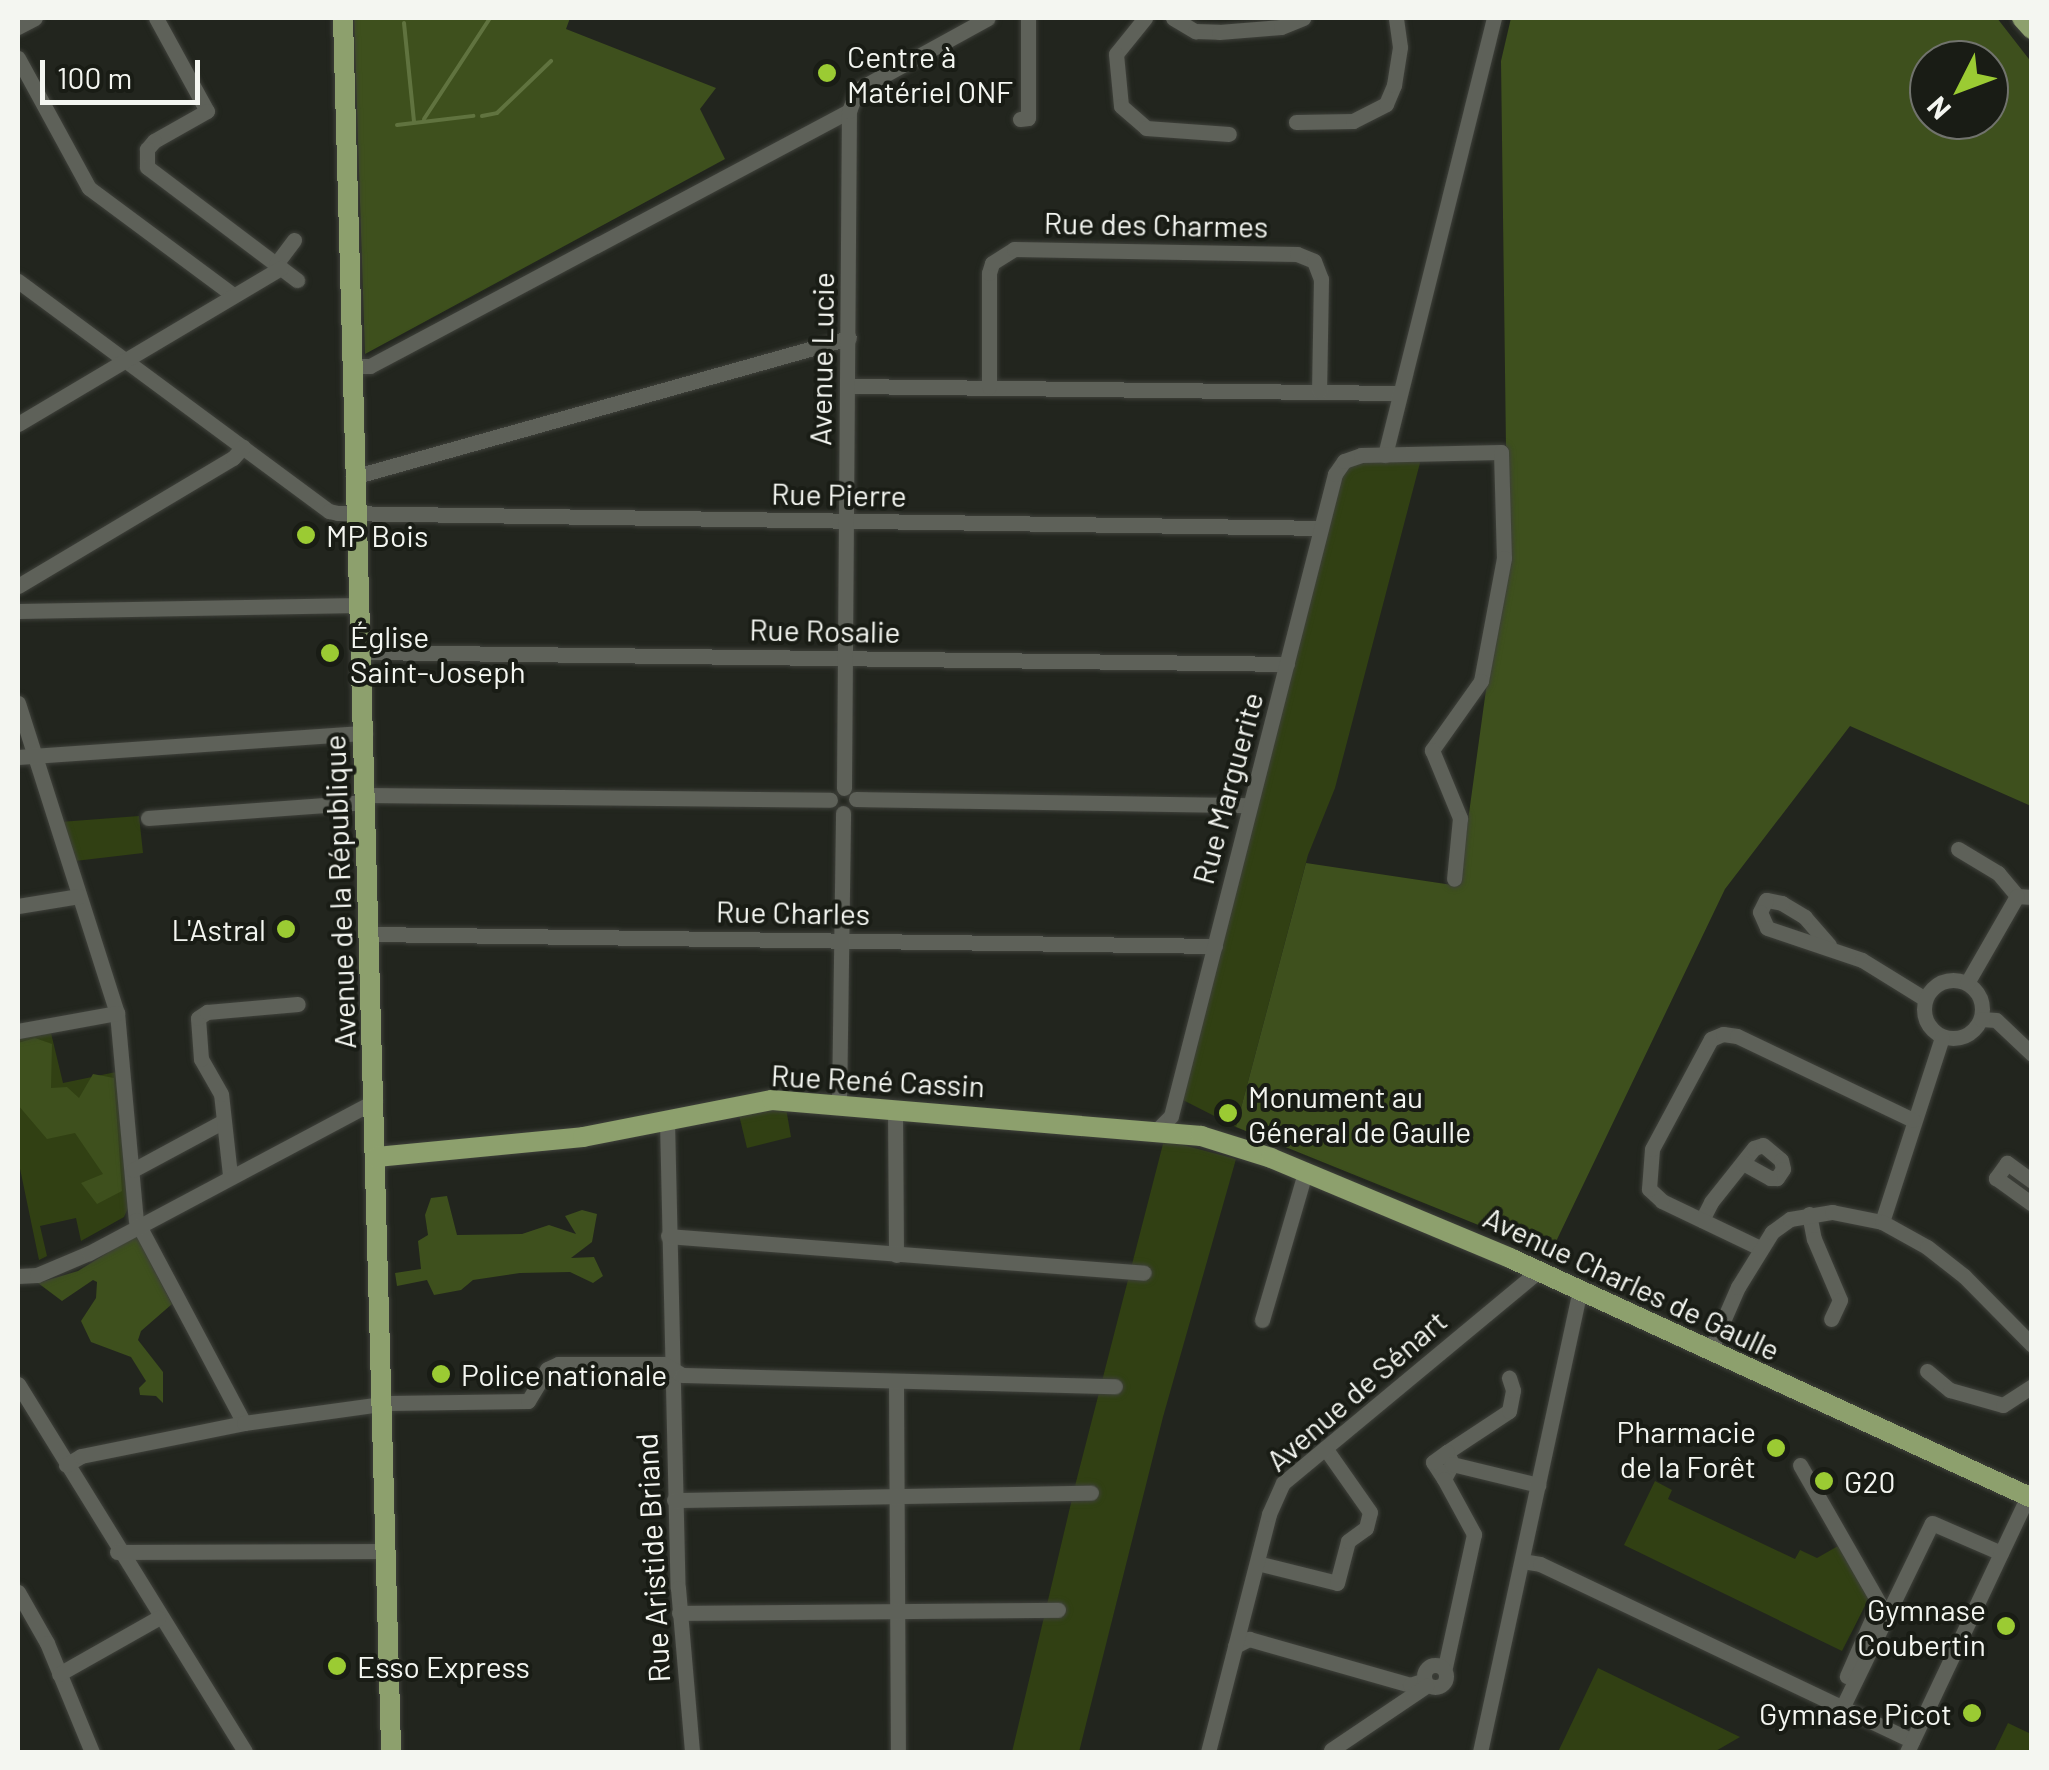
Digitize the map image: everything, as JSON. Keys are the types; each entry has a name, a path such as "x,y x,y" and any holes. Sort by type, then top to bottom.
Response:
{"main road":[{"path":"2022,18 2032,30"},
{"name":"Avenue de la République","path":"342,24 391,1752"},
{"name":"Rue René Cassin","path":"376,1157 583,1137 772,1100 1164,1124 1201,1136"},
{"name":"Avenue Charles de Gaulle","path":"1201,1136 1305,1172 1538,1271 2030,1497"}],"street":[{"path":"18,27 36,18"},
{"path":"156,18 208,112 154,141 148,149 147,168 297,280"},
{"path":"350,366 370,366 849,111 857,90 988,18"},
{"path":"1020,119 1028,118 1028,18"},
{"path":"1145,18 1116,54 1120,106 1146,128 1229,134"},
{"path":"1173,18 1195,32 1281,28 1304,18"},
{"path":"1296,122 1354,121 1386,104 1394,85 1400,47 1396,18"},
{"path":"1454,879 1460,818 1432,750 1481,682 1504,558 1501,452 1385,455 1494,18"},
{"path":"18,58 89,188 232,294"},
{"name":"Avenue Lucie","path":"849,111 845,658 850,794"},
{"path":"18,424 278,266 294,240"},
{"name":"Rue des Charmes","path":"989,386 992,263 1014,249 1297,254 1314,261 1321,279 1319,391"},
{"name":"Rue Pierre","path":"18,281 328,511 1321,528"},
{"path":"353,477 849,338"},
{"path":"848,386 1398,393"},
{"path":"18,586 233,458 243,448"},
{"name":"Rue Marguerite","path":"1164,1124 1215,946 1335,474 1344,461 1385,455"},
{"path":"18,611 360,605"},
{"name":"Rue Rosalie","path":"362,652 1287,664"},
{"path":"18,703 26,756 79,896 117,1013 139,1225 244,1423"},
{"path":"26,756 365,733"},
{"path":"830,800 836,790 850,794 1250,805"},
{"path":"830,800 833,808 843,813 851,810 850,794"},
{"path":"148,818 365,798 830,800"},
{"path":"840,1105 843,813"},
{"path":"1958,849 1998,873 2024,896 1967,984"},
{"path":"18,906 79,896"},
{"name":"Rue Charles","path":"370,934 1215,946"},
{"path":"1829,946 1926,998"},
{"path":"1946,981 1967,984 1979,996 1981,1019 1968,1034 1942,1037 1925,1020 1926,998 1946,981"},
{"path":"230,1176 221,1094 201,1060 198,1018 207,1012 298,1004"},
{"path":"18,1031 117,1013"},
{"path":"1981,1019 1996,1020 2032,1054"},
{"path":"1760,1248 1654,1196 1647,1172 1652,1149 1702,1048 1723,1034 1737,1036 1913,1120"},
{"path":"1882,1222 1942,1037"},
{"path":"18,1276 37,1275 139,1225 375,1100"},
{"path":"895,1108 896,1255"},
{"path":"133,1170 224,1120"},
{"name":"Rue Aristide Briand","path":"666,1121 674,1500 679,1614 692,1752"},
{"path":"1702,1220 1743,1162"},
{"path":"2032,1182 2007,1163 1996,1178 2032,1204"},
{"path":"1262,1320 1305,1172"},
{"path":"1710,1351 1760,1248 1790,1219 1832,1212 1882,1222 1942,1258 2030,1339"},
{"path":"1809,1214 1814,1238 1840,1300 1832,1319"},
{"path":"668,1236 1144,1273"},
{"name":"Avenue de Sénart","path":"1208,1752 1275,1498 1284,1483 1538,1271"},
{"path":"1480,1752 1580,1290"},
{"path":"66,1465 81,1456 244,1423 381,1405 528,1401 547,1369 558,1364 664,1364 682,1375 1115,1386"},
{"path":"1927,1371 1950,1390 2002,1405 2032,1386"},
{"path":"1331,1750 1424,1684 1431,1668 1445,1668 1474,1534 1433,1462 1450,1458 1509,1411 1513,1390 1509,1378"},
{"path":"896,1382 898,1752"},
{"path":"18,1384 117,1552 245,1752"},
{"path":"1257,1563 1337,1583 1348,1541 1366,1528 1370,1512 1326,1448"},
{"path":"1450,1458 1539,1485"},
{"path":"1800,1464 1879,1603 1839,1704"},
{"path":"674,1500 1091,1493"},
{"path":"1522,1562 1540,1564 1839,1704 1909,1746 2030,1497"},
{"path":"1839,1704 1932,1523 2000,1553"},
{"path":"117,1552 386,1551"},
{"path":"18,1592 47,1642 92,1752"},
{"path":"679,1614 1058,1610"},
{"path":"59,1674 158,1618"},
{"path":"1235,1646 1249,1639 1410,1684 1424,1684"}],"green space":[{"path":"354,18 570,18 566,29 716,88 700,109 725,159 365,354"},
{"path":"1511,18 1997,18 2032,63 2031,806 1850,726 1725,889 1550,1254 1236,1127 1306,863 1459,886 1492,646 1506,448 1501,61"},
{"path":"1421,459 1335,788 1308,855 1236,1127 1179,1098 1342,470 1355,460"},
{"path":"139,816 143,853 75,861 60,822"},
{"path":"51,1033 63,1083 116,1072 128,1208 124,1217 81,1241 76,1218 40,1226 47,1256 39,1260 18,1159 18,1038"},
{"path":"35,1038 52,1044 51,1088 67,1087 79,1098 93,1074 114,1078 122,1191 97,1204 81,1183 103,1174 75,1133 47,1139 18,1105 18,1043"},
{"path":"786,1108 791,1137 747,1148 739,1115"},
{"path":"1164,1140 1236,1159 1163,1417 1079,1752 1012,1752 1076,1482"},
{"path":"447,1196 457,1235 522,1234 549,1225 576,1234 565,1216 582,1210 597,1214 592,1242 571,1258 594,1257 603,1276 593,1283 570,1272 520,1273 473,1280 461,1290 434,1295 427,1280 397,1286 395,1273 421,1269 418,1241 428,1235 425,1215 431,1198"},
{"path":"136,1235 172,1304 141,1331 138,1340 163,1372 163,1403 156,1396 140,1395 139,1388 146,1381 131,1357 91,1342 81,1321 96,1298 97,1282 93,1280 62,1301 38,1283 78,1271"},
{"path":"1655,1481 1672,1490 1668,1499 1795,1559 1800,1550 1817,1558 1838,1546 1869,1598 1842,1651 1624,1545"},
{"path":"1598,1668 1740,1737 1714,1752 1558,1752"},
{"path":"2008,1723 2031,1734 2031,1752 1994,1752"}],"waterway":[{"path":"424,119 490,18"},
{"path":"404,23 414,121"},
{"path":"482,116 497,113 551,61"},
{"path":"397,125 473,116"}],"place":[{"name":"Centre à Matériel ONF","path":"827,73"},
{"name":"MP Bois","path":"306,535"},
{"name":"Église Saint-Joseph","path":"330,653"},
{"name":"L'Astral","path":"286,929"},
{"name":"Monument au Géneral de Gaulle","path":"1228,1113"},
{"name":"Police nationale","path":"441,1374"},
{"name":"Pharmacie de la Forêt","path":"1776,1448"},
{"name":"G20","path":"1824,1481"},
{"name":"Gymnase Coubertin","path":"2006,1626"},
{"name":"Esso Express","path":"337,1666"},
{"name":"Gymnase Picot","path":"1972,1713"}]}
